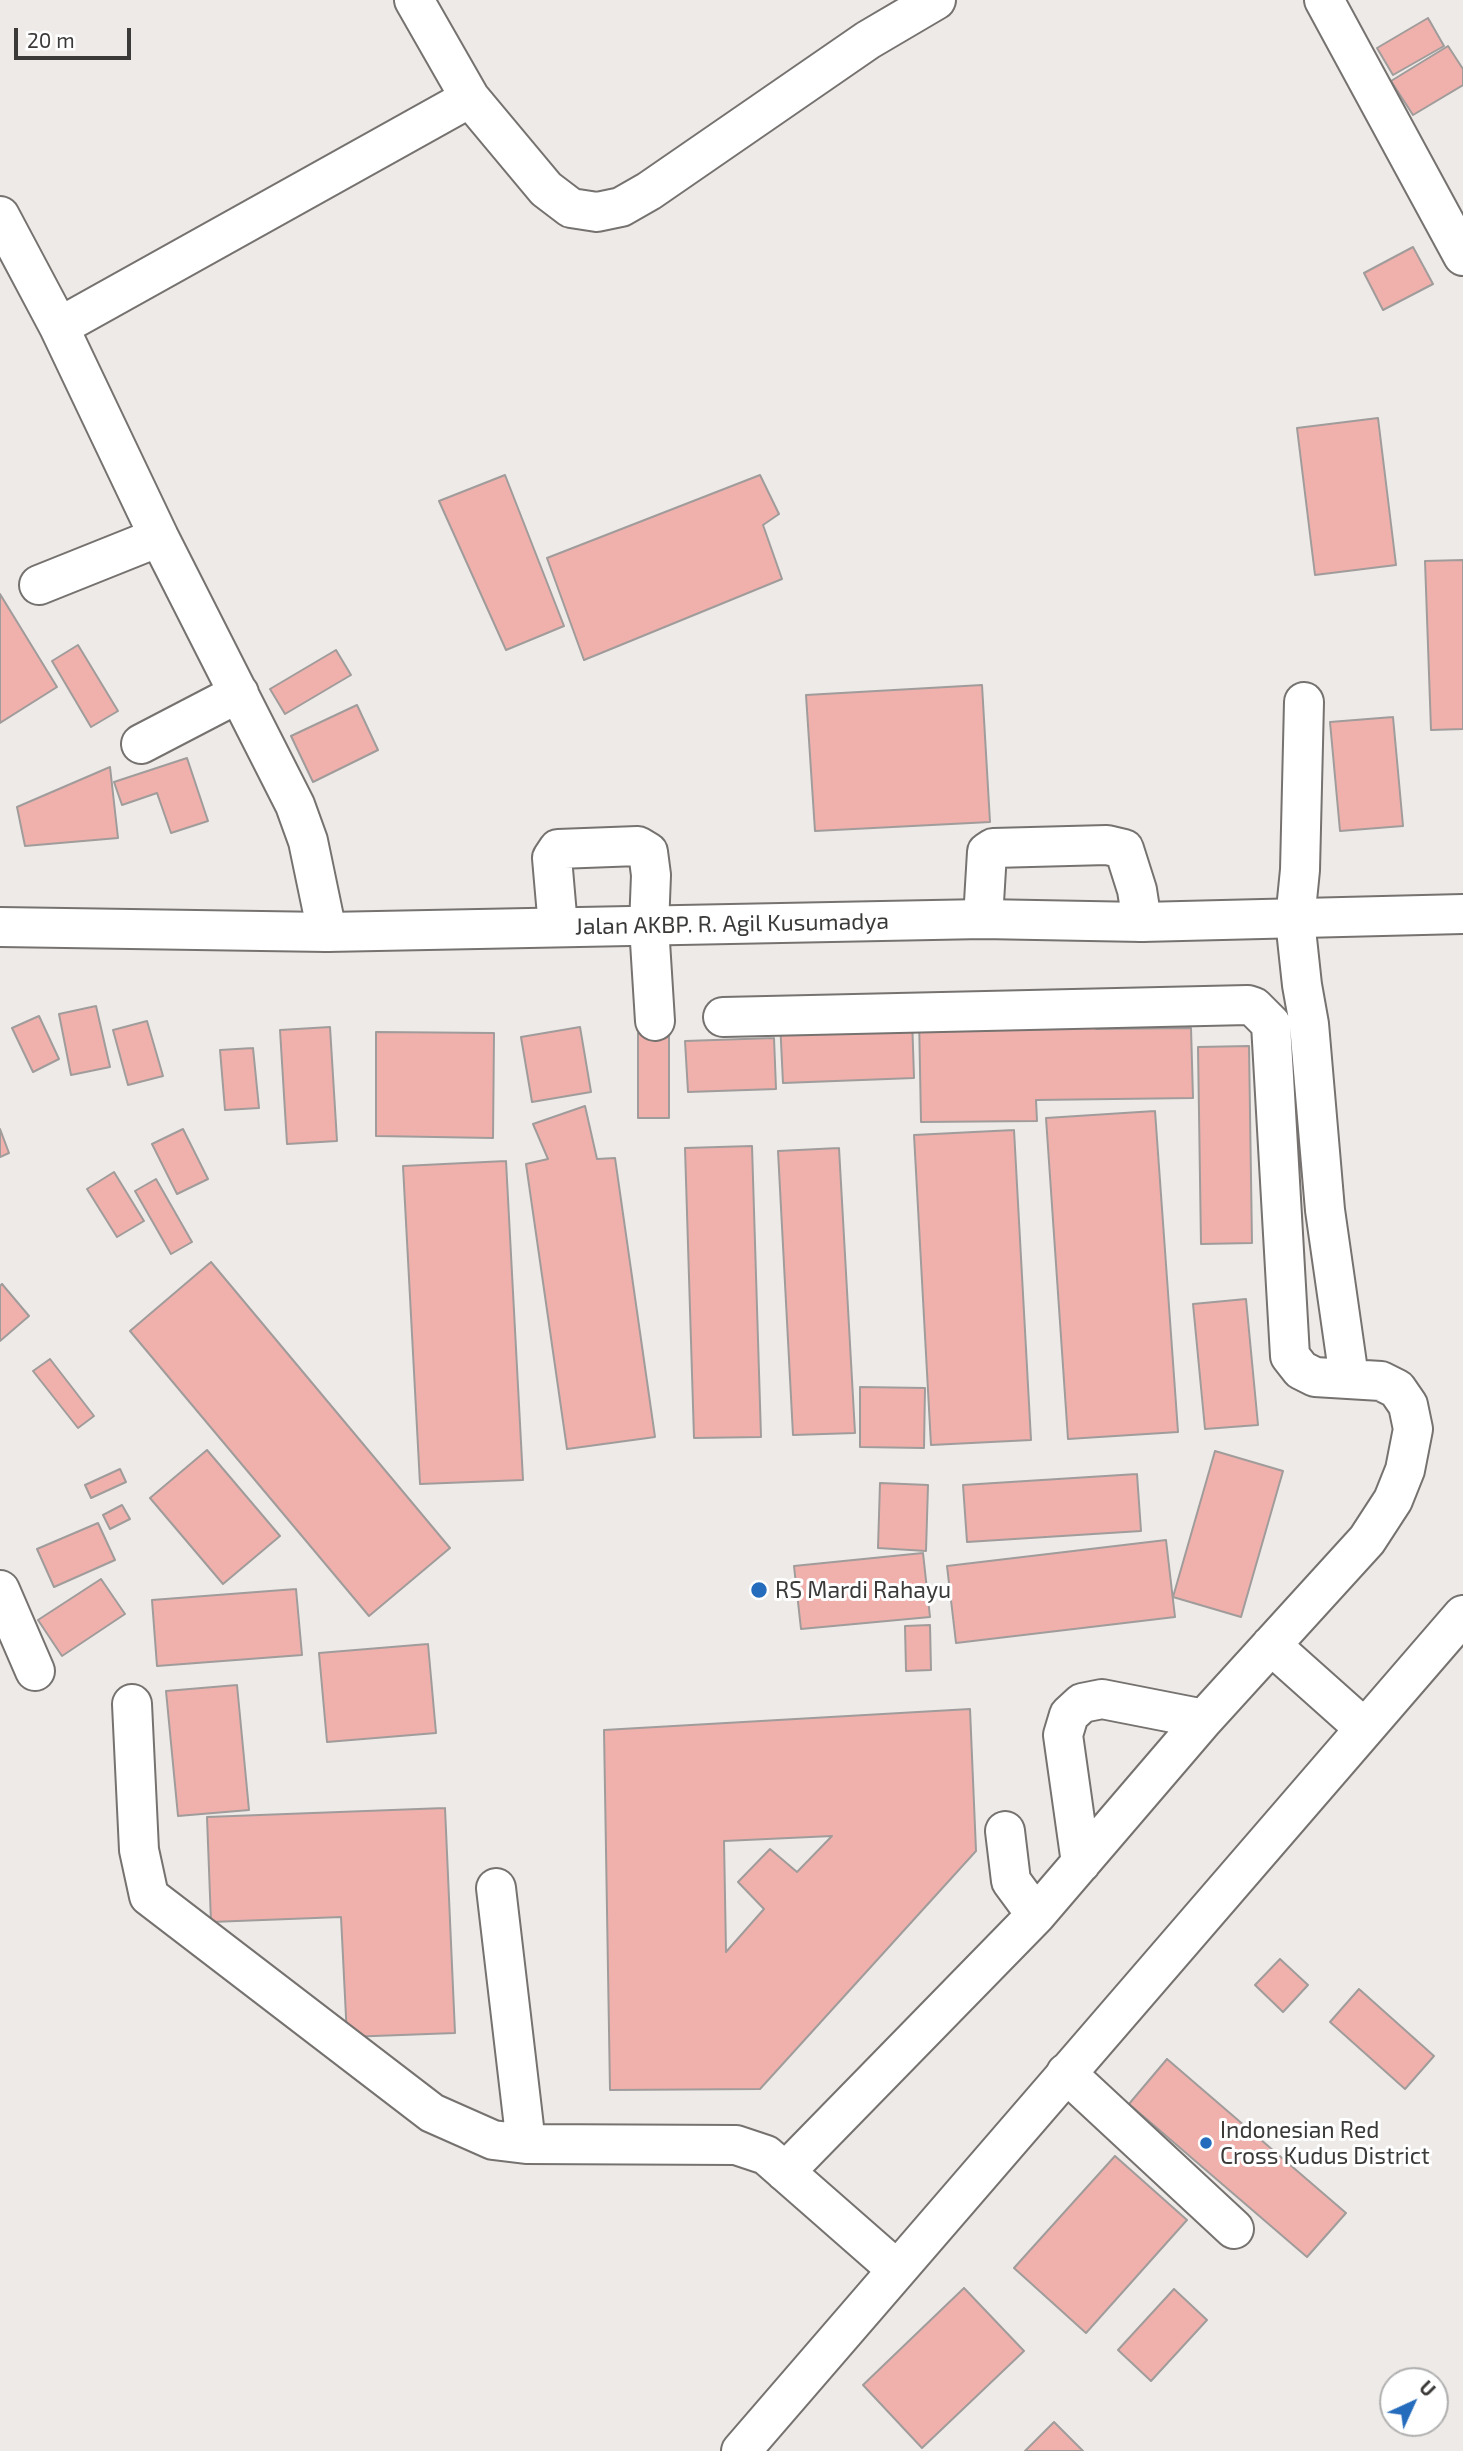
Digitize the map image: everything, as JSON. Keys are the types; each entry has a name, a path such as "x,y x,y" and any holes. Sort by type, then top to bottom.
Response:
{"street":[{"path":"414,0 470,98 546,189 571,208 597,212 621,207 649,191 868,40 936,0"},
{"path":"1324,0 1463,256"},
{"path":"59,327 470,98"},
{"path":"0,216 59,327 159,537 295,805 308,841 327,932"},
{"path":"39,585 159,537"},
{"path":"141,744 239,693"},
{"path":"1304,702 1300,870 1295,920 1309,1024 1325,1210 1349,1378"},
{"path":"983,919 987,852 993,848 1107,845 1124,849 1137,890 1142,922"},
{"path":"558,927 552,858 558,849 638,846 648,852 655,1021"},
{"name":"Jalan AKBP. R. Agil Kusumadya","path":"0,927 327,932 983,919 1142,922 1295,920 1463,914"},
{"path":"723,1017 1248,1005 1254,1007 1271,1024 1290,1319 1290,1356 1301,1370 1315,1377 1381,1381 1397,1389 1408,1405 1413,1429 1405,1470 1393,1500 1367,1539 1204,1720 1036,1915 785,2172"},
{"path":"1271,1024 1309,1024"},
{"path":"0,1590 35,1671"},
{"path":"742,2451 896,2269 1463,1615"},
{"path":"1271,1645 1364,1728"},
{"path":"1081,1863 1063,1735 1069,1715 1082,1703 1102,1699 1204,1720"},
{"path":"132,1704 139,1850 149,1896 432,2113 493,2140 526,2144 736,2145 766,2155 896,2269"},
{"path":"1005,1831 1011,1881 1036,1915"},
{"path":"496,1888 526,2144"},
{"path":"1066,2073 1234,2229"}],"building":[{"path":"1428,18 1444,46 1393,75 1377,48"},
{"path":"1448,46 1463,69 1463,85 1413,115 1391,81"},
{"path":"1413,247 1433,284 1383,310 1364,273"},
{"path":"1378,418 1396,565 1315,575 1297,428"},
{"path":"505,475 564,626 506,650 439,501"},
{"path":"760,475 779,514 763,525 782,579 584,660 547,558"},
{"path":"1463,560 1463,729 1431,730 1425,561"},
{"path":"0,594 57,687 0,723"},
{"path":"78,645 118,711 91,727 52,661"},
{"path":"336,650 351,675 285,714 270,689"},
{"path":"982,685 990,822 815,831 806,695"},
{"path":"357,705 378,750 313,782 291,736"},
{"path":"1393,717 1403,826 1340,831 1330,722"},
{"path":"187,758 208,821 171,833 157,793 122,805 114,782"},
{"path":"110,767 118,838 25,846 17,807"},
{"path":"96,1006 110,1067 71,1075 59,1014"},
{"path":"1096,1015 1096,1029 1191,1028 1193,1098 1036,1100 1037,1121 921,1122 919,1016"},
{"path":"39,1016 59,1059 33,1072 12,1028"},
{"path":"912,1017 914,1078 783,1083 780,1021"},
{"path":"147,1021 163,1076 128,1085 113,1030"},
{"path":"330,1027 337,1141 287,1144 280,1030"},
{"path":"580,1027 591,1092 532,1102 521,1037"},
{"path":"376,1032 494,1033 493,1138 376,1136"},
{"path":"638,1033 669,1033 669,1118 638,1118"},
{"path":"774,1038 776,1089 688,1092 685,1041"},
{"path":"1249,1046 1252,1243 1201,1244 1198,1047"},
{"path":"253,1048 259,1108 225,1110 220,1050"},
{"path":"585,1106 597,1159 615,1158 655,1437 567,1449 526,1164 548,1159 533,1124"},
{"path":"1155,1111 1178,1432 1068,1439 1046,1118"},
{"path":"0,1129 9,1153 0,1157"},
{"path":"183,1129 208,1179 177,1194 152,1144"},
{"path":"1014,1130 1031,1440 931,1445 914,1135"},
{"path":"752,1146 761,1437 694,1438 685,1148"},
{"path":"839,1148 855,1433 793,1435 778,1151"},
{"path":"506,1161 523,1480 420,1484 403,1166"},
{"path":"114,1172 144,1221 117,1237 87,1189"},
{"path":"156,1179 192,1242 171,1254 135,1191"},
{"path":"211,1262 450,1548 369,1616 130,1331"},
{"path":"2,1284 29,1316 0,1341 0,1286"},
{"path":"1246,1299 1258,1425 1205,1429 1193,1304"},
{"path":"50,1359 94,1416 78,1428 33,1371"},
{"path":"860,1387 925,1388 924,1448 860,1447"},
{"path":"207,1450 280,1536 223,1584 150,1498"},
{"path":"1215,1451 1283,1471 1241,1617 1173,1597"},
{"path":"120,1469 126,1482 91,1498 85,1485"},
{"path":"1137,1474 1141,1531 967,1542 963,1485"},
{"path":"880,1483 928,1485 926,1551 878,1548"},
{"path":"122,1505 130,1519 110,1529 103,1515"},
{"path":"98,1523 115,1560 54,1587 37,1549"},
{"path":"1166,1540 1175,1617 956,1643 947,1566"},
{"path":"923,1553 930,1617 801,1629 794,1566"},
{"path":"101,1579 125,1614 62,1656 38,1620"},
{"path":"296,1589 302,1655 157,1666 152,1600"},
{"path":"930,1625 931,1670 906,1671 905,1626"},
{"path":"428,1644 436,1733 327,1742 319,1653"},
{"path":"237,1685 249,1810 178,1816 166,1691"},
{"path":"970,1709 976,1851 760,2089 610,2090 604,1730","holes":["832,1836 797,1872 770,1849 738,1882 764,1909 726,1952 724,1841"]},
{"path":"445,1808 455,2033 347,2037 341,1917 211,1922 207,1817"},
{"path":"1280,1959 1308,1985 1283,2012 1255,1985"},
{"path":"1359,1989 1434,2056 1405,2089 1330,2022"},
{"path":"1167,2059 1346,2213 1307,2257 1129,2104"},
{"path":"1115,2156 1187,2220 1086,2333 1014,2268"},
{"path":"964,2288 1024,2351 922,2448 863,2385"},
{"path":"1174,2289 1207,2320 1151,2381 1118,2350"},
{"path":"1054,2422 1083,2451 1025,2451"}],"place":[{"name":"RS Mardi Rahayu","path":"759,1590"},
{"name":"Indonesian Red Cross Kudus District","path":"1206,2143"}]}
